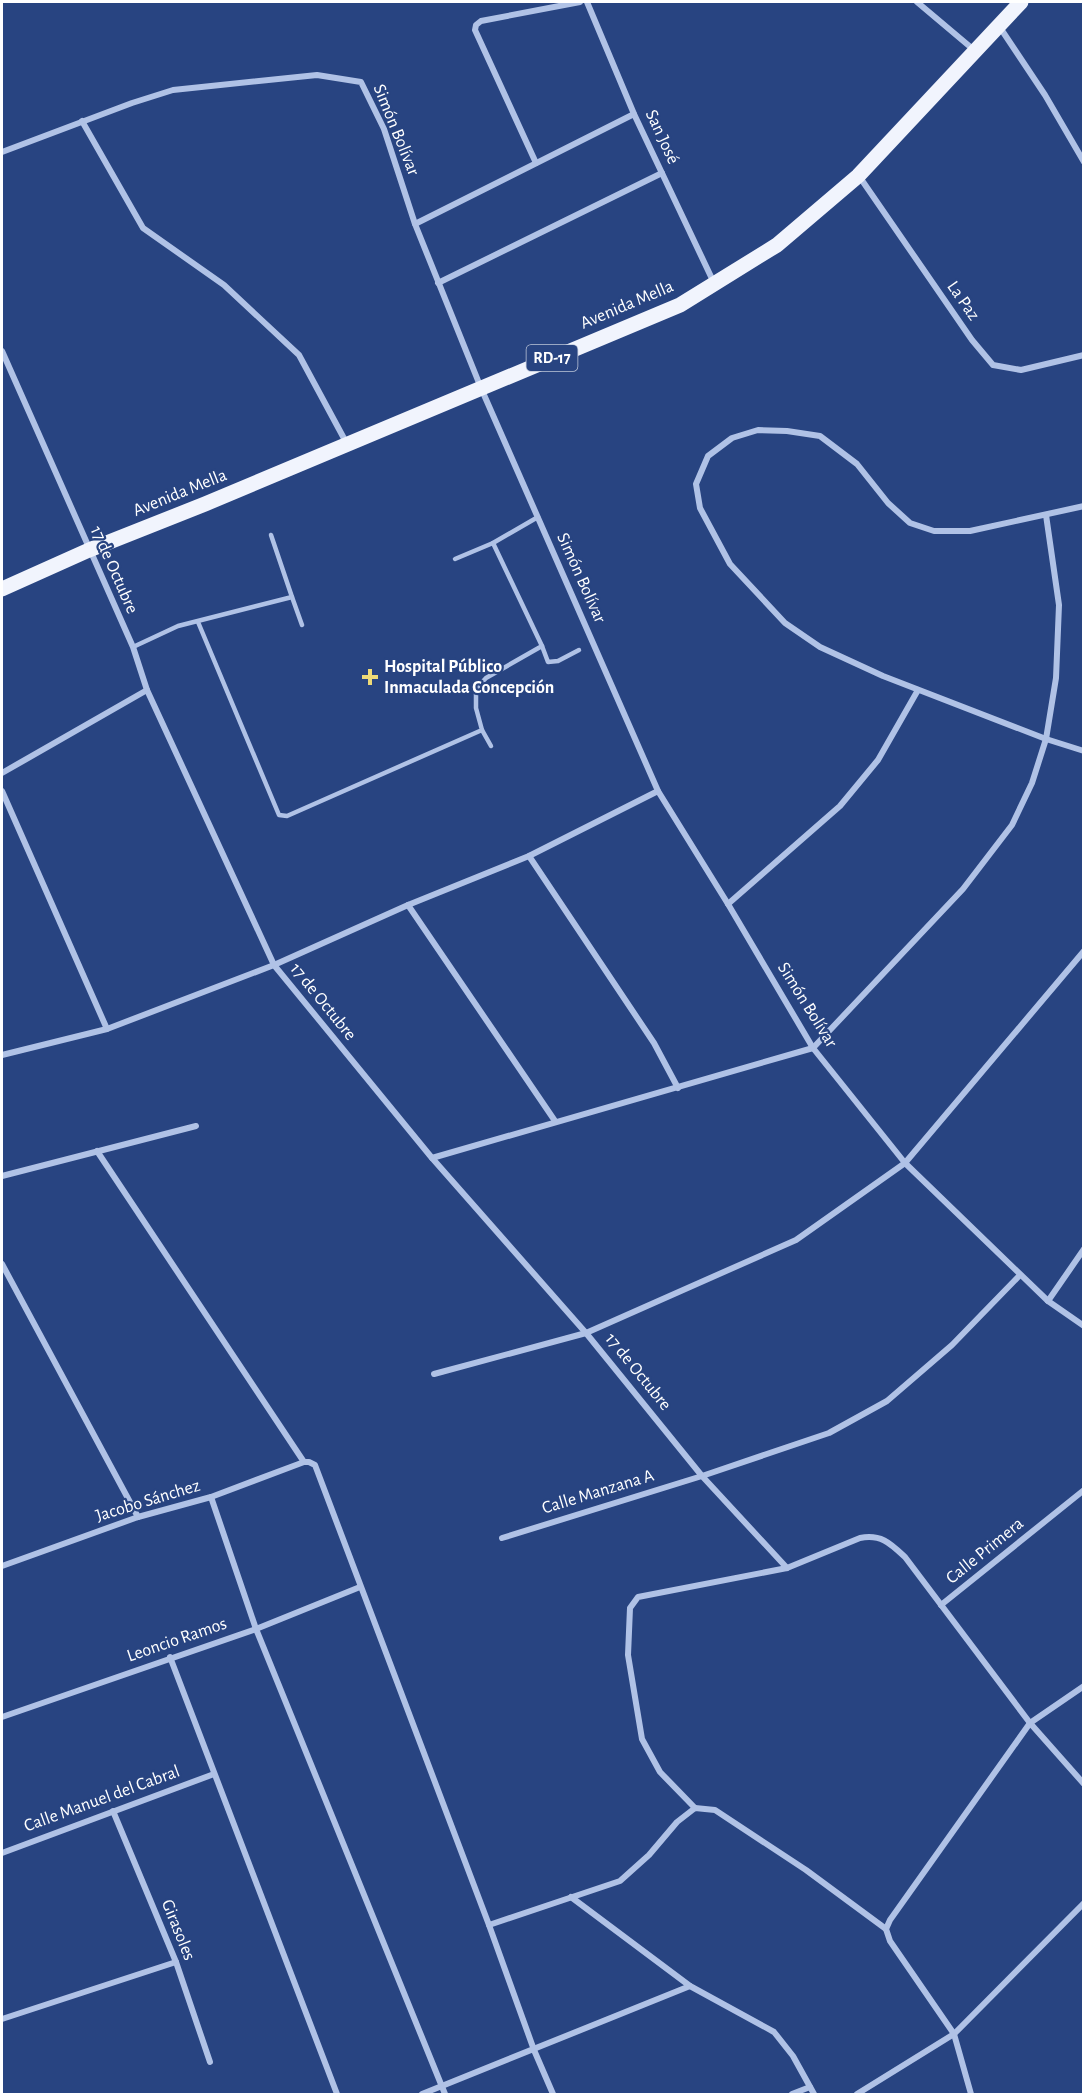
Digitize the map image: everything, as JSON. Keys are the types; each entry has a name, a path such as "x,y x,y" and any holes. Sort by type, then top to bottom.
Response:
{"main road":[{"name":"Avenida Mella","path":"2,589 89,550 205,504 680,305 777,245 858,176 1021,2"}],"street":[{"path":"536,163 475,30 476,25 482,21 580,2"},
{"name":"San José","path":"587,2 634,114 714,284"},
{"path":"917,2 975,51"},
{"path":"998,25 1045,94 1083,162"},
{"name":"Simón Bolívar","path":"2,152 173,90 317,75 362,82 384,129 415,224 481,388 658,791 813,1048 905,1163 1048,1301 1083,1326"},
{"path":"415,224 634,114"},
{"path":"82,122 142,228 224,285 299,355 347,444"},
{"path":"438,283 662,173"},
{"name":"La Paz","path":"858,176 972,340 993,365 1021,370 1083,355"},
{"name":"17 de Octubre","path":"2,351 133,647 147,690 274,965 432,1158 586,1333 702,1476 787,1568"},
{"path":"1083,506 970,531 934,531 910,523 888,504 857,464 820,436 758,430 732,438 708,456 696,484 700,508 730,564 785,623 820,647 918,690 1083,751"},
{"path":"432,1158 813,1048 963,889 1012,825 1032,783 1046,739 1056,678 1059,606 1046,514"},
{"path":"2,773 147,690"},
{"path":"728,904 840,806 878,760 918,690"},
{"path":"2,791 107,1029"},
{"path":"2,1055 107,1029 274,965 408,905 529,856 658,791"},
{"path":"529,856 654,1043 678,1088"},
{"path":"408,905 555,1121"},
{"path":"434,1374 586,1333 796,1240 905,1163 1083,951"},
{"path":"2,1176 196,1126"},
{"path":"97,1151 304,1462 315,1465 534,2050 553,2094"},
{"path":"1048,1301 1083,1249"},
{"path":"2,1264 138,1517"},
{"name":"Calle Manzana A","path":"502,1538 702,1476 829,1433 888,1401 952,1345 1020,1275"},
{"name":"Jacobo Sánchez","path":"2,1566 138,1517 211,1497 304,1462"},
{"name":"Calle Primera","path":"787,1568 860,1538 872,1536 886,1540 905,1557 941,1605 1083,1490"},
{"path":"211,1497 256,1629 445,2094"},
{"path":"787,1568 638,1597 630,1608 628,1655 642,1739 660,1772 695,1808 715,1810 806,1870 886,1929 890,1941 954,2034 971,2094"},
{"name":"Leoncio Ramos","path":"2,1717 256,1629 360,1587"},
{"path":"941,1605 1030,1724 1083,1785"},
{"path":"170,1657 337,2094"},
{"path":"886,1929 890,1920 1030,1724 1083,1686"},
{"name":"Calle Manuel del Cabral","path":"2,1853 214,1774"},
{"path":"489,1925 620,1881 649,1855 677,1822 695,1808"},
{"name":"Girasoles","path":"113,1811 176,1962 210,2062"},
{"path":"571,1897 690,1986 774,2032 793,2056 814,2094"},
{"path":"857,2094 954,2034 1083,1904"},
{"path":"2,2019 176,1962"},
{"path":"422,2094 690,1986"},
{"path":"792,2094 810,2087"}],"lane":[{"path":"455,560 493,543 537,517"},
{"path":"271,535 303,626"},
{"path":"493,543 548,662 558,662 579,650"},
{"path":"133,647 178,626 292,597"},
{"path":"198,622 279,815 287,816 482,730"},
{"path":"491,746 477,718 476,688 486,678 542,646"}],"place":[{"name":"Hospital Público Inmaculada Concepción","path":"370,677"}]}
